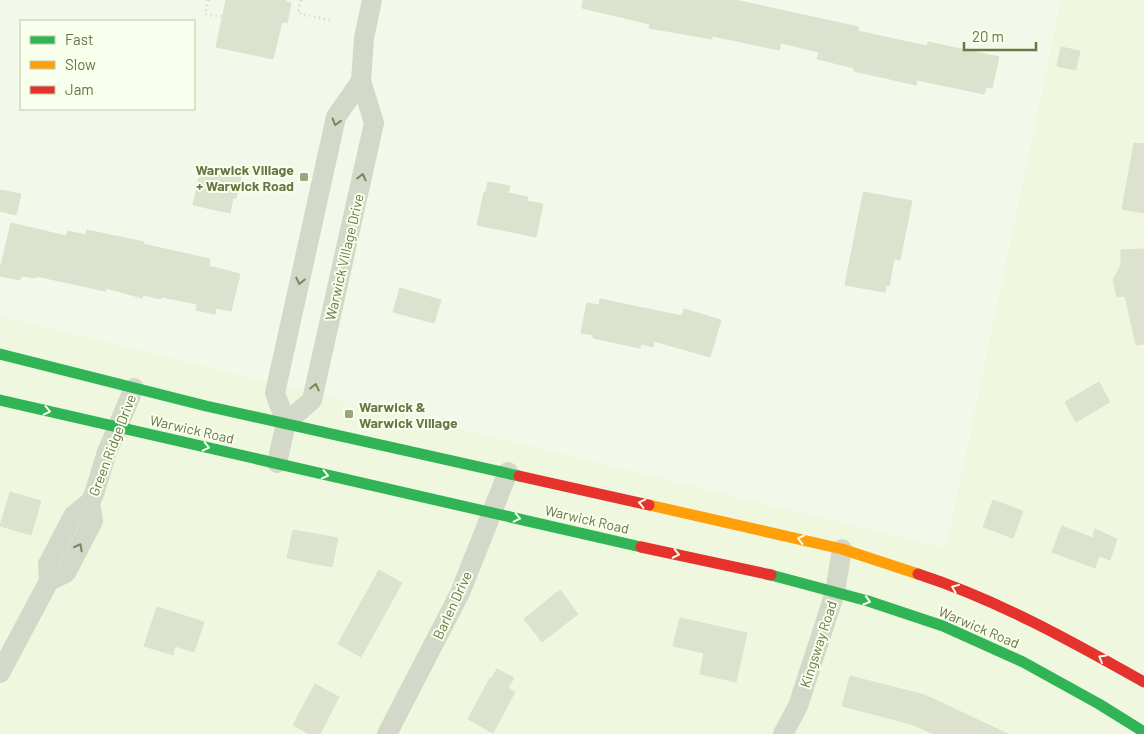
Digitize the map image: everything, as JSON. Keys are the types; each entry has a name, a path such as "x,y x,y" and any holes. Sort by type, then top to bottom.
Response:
{"main road":[{"name":"Warwick Road","path":"0,354 206,406 508,472 842,549 927,577 1008,609 1084,648 1144,682"},
{"name":"Warwick Road","path":"0,400 777,576 868,601 943,626 1023,662 1099,704 1144,732"}],"street":[{"name":"Warwick Village Drive","path":"286,424 312,400 374,123 361,81 364,38 372,0"},
{"path":"277,463 286,424 276,393 336,117 361,81"},
{"name":"Green Ridge Drive","path":"0,673 50,581 48,564 73,516 90,502 94,494 107,452 134,388"},
{"name":"Barlen Drive","path":"388,734 460,593 508,472"},
{"name":"Kingsway Road","path":"783,734 798,706 835,592 842,549"}],"path":[{"path":"208,0 205,14 223,17"},
{"path":"301,0 298,13 333,22"}],"shaded area":[{"path":"1061,0 1144,0 1144,734 0,734 0,316 946,548"}],"building":[{"path":"226,0 286,0 286,2 291,3 287,23 282,22 273,59 216,47"},
{"path":"583,0 735,0 859,27 858,31 912,43 927,46 928,42 999,57 992,88 986,87 984,94 917,80 916,85 854,71 854,68 817,59 819,52 781,43 779,50 712,36 712,39 649,28 650,24 582,8"},
{"path":"1061,47 1080,51 1076,70 1057,66"},
{"path":"1134,143 1144,144 1144,213 1122,209"},
{"path":"201,169 241,177 236,198 233,198 230,213 193,205"},
{"path":"488,182 510,186 508,193 528,197 527,201 543,204 536,237 477,225"},
{"path":"0,190 21,194 16,215 0,211"},
{"path":"864,192 912,201 900,260 894,259 889,286 886,285 885,292 845,285"},
{"path":"11,223 66,236 68,231 86,235 87,230 210,259 209,266 240,274 231,311 216,308 215,314 196,310 197,304 162,297 161,299 143,295 142,298 106,288 105,291 36,276 36,278 22,276 20,280 0,276"},
{"path":"1144,249 1144,344 1136,345 1125,296 1117,297 1113,280 1121,265 1121,250"},
{"path":"400,288 441,300 434,323 393,312"},
{"path":"600,299 682,316 684,309 721,320 710,357 654,341 653,347 641,344 640,348 593,338 593,335 581,333 587,303 599,305"},
{"path":"1099,382 1110,402 1076,422 1065,402"},
{"path":"10,492 41,501 31,535 0,526"},
{"path":"993,500 1023,511 1013,538 983,527"},
{"path":"1062,526 1093,538 1095,529 1117,539 1110,560 1099,556 1095,568 1052,552"},
{"path":"293,530 338,538 332,567 287,558"},
{"path":"379,570 402,583 361,657 338,644"},
{"path":"560,590 578,614 542,642 524,619"},
{"path":"157,607 204,622 194,652 175,646 173,655 144,646"},
{"path":"680,618 747,633 736,682 700,674 704,653 673,646"},
{"path":"497,669 514,678 508,688 515,692 493,733 468,719 490,678"},
{"path":"850,676 925,695 1008,734 934,734 911,724 842,706"},
{"path":"315,684 339,697 320,734 309,734 293,725"}],"traffic: fast":[{"path":"0,354 206,406 519,476"},
{"path":"0,400 641,547"},
{"path":"771,575 868,601 943,626 1023,662 1099,704 1144,732"}],"traffic: slow":[{"path":"649,505 842,549 918,574"}],"traffic: jam":[{"path":"519,476 649,505"},
{"path":"641,547 771,575"},
{"path":"918,574 948,584 1034,622 1144,682"}],"place":[{"name":"Warwick Village + Warwick Road","path":"304,177"},
{"name":"Warwick & Warwick Village","path":"349,414"}]}
